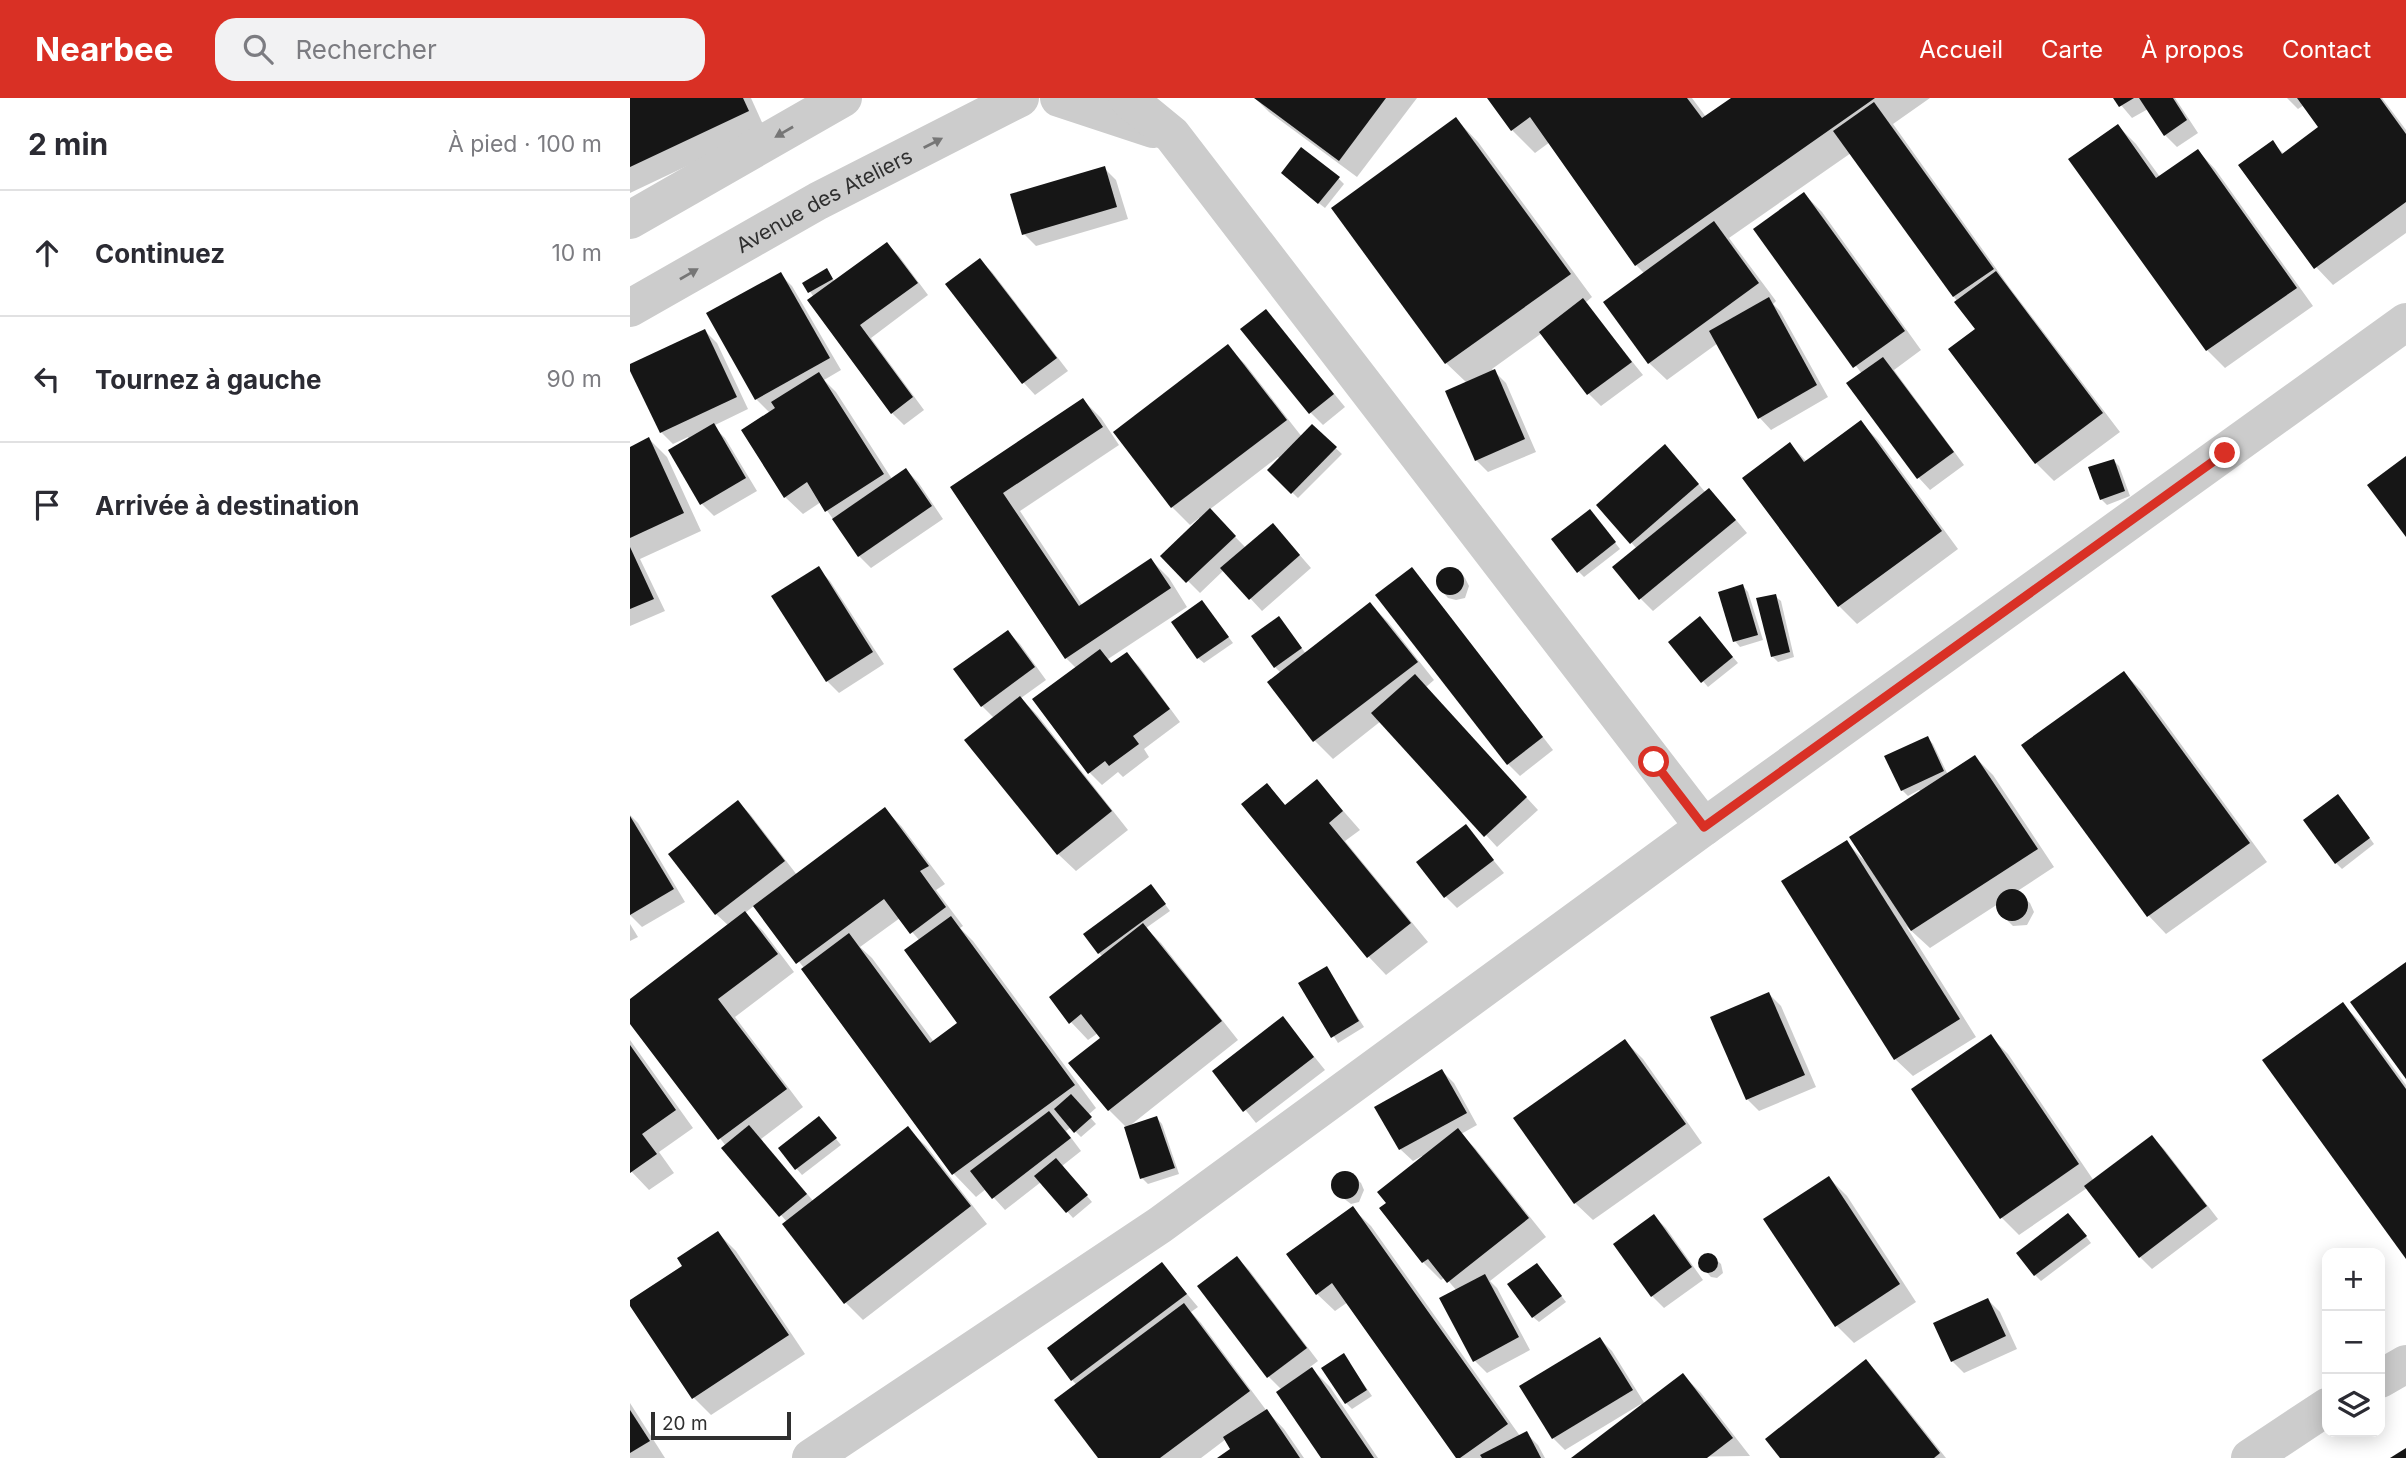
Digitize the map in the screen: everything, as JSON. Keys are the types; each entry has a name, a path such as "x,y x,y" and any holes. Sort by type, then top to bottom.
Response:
{"street":[{"path":"630,220 843,98"},
{"name":"Avenue des Ateliers","path":"630,308 818,201 1020,98"},
{"path":"1059,98 1172,135"},
{"path":"1127,98 1172,135 1704,827"},
{"path":"811,1458 1160,1225 1704,827 2406,322"},
{"path":"2385,1376 2406,1364"},
{"path":"2250,1458 2322,1410"}],"building":[{"path":"630,98 743,98 749,111 630,167"},
{"path":"1254,98 1386,98 1339,161"},
{"path":"1487,98 1687,98 1702,118 1731,98 1875,98 1635,266 1530,117 1511,131"},
{"path":"2113,98 2134,98 2119,107"},
{"path":"2139,98 2173,98 2187,120 2164,136"},
{"path":"2297,98 2380,98 2406,134 2406,202 2314,269 2238,165 2273,140 2282,154 2318,127"},
{"path":"1874,102 1994,269 1953,297 1833,131"},
{"path":"1456,117 1571,274 1445,364 1331,208"},
{"path":"2118,124 2156,178 2198,149 2297,288 2206,351 2068,159"},
{"path":"1301,147 1340,177 1318,204 1281,173"},
{"path":"1105,166 1117,207 1022,235 1010,194"},
{"path":"1804,192 1905,331 1853,368 1753,229"},
{"path":"1714,221 1759,283 1648,364 1603,302"},
{"path":"887,242 918,283 860,325 913,397 891,414 807,300"},
{"path":"980,258 1057,358 1022,384 945,284"},
{"path":"827,268 833,279 808,293 802,283"},
{"path":"1996,271 2103,413 2035,464 1948,349 1975,329 1954,302"},
{"path":"781,272 830,358 755,400 706,313"},
{"path":"1769,297 1817,385 1758,419 1709,331"},
{"path":"1583,298 1632,362 1587,395 1539,332"},
{"path":"1266,309 1334,394 1309,414 1240,329"},
{"path":"705,329 737,397 660,433 630,371 630,364"},
{"path":"1228,344 1287,420 1171,508 1113,432"},
{"path":"1883,357 1954,452 1917,479 1846,383"},
{"path":"1495,369 1525,439 1475,461 1445,391"},
{"path":"819,372 884,474 825,512 807,482 784,498 741,430 775,408 771,402"},
{"path":"1083,398 1103,427 1003,493 1079,606 1151,558 1171,588 1065,659 950,487"},
{"path":"1861,420 1942,531 1838,607 1742,478 1790,442 1804,462"},
{"path":"714,423 746,478 700,505 668,450"},
{"path":"1312,424 1337,447 1291,494 1267,470"},
{"path":"649,437 684,513 630,538 630,447"},
{"path":"1665,444 1699,484 1630,544 1596,505"},
{"path":"2406,456 2406,537 2367,485"},
{"path":"2114,459 2125,491 2100,500 2088,467"},
{"path":"906,468 932,506 858,557 832,519"},
{"path":"1709,488 1736,520 1639,600 1612,567"},
{"path":"1210,508 1236,536 1186,583 1160,556"},
{"path":"1590,509 1616,542 1577,573 1551,539"},
{"path":"1273,523 1300,555 1249,600 1220,568"},
{"path":"630,547 654,599 630,609"},
{"path":"819,566 873,652 826,682 771,596"},
{"path":"1412,567 1543,737 1507,765 1375,595"},
{"path":"1450,567 1460,571 1464,581 1460,591 1450,595 1440,591 1436,581 1440,571"},
{"path":"1743,584 1758,635 1733,642 1718,592"},
{"path":"1776,594 1790,652 1771,657 1756,598"},
{"path":"1202,600 1229,637 1197,659 1171,622"},
{"path":"1370,602 1418,662 1313,742 1267,682"},
{"path":"1279,616 1302,648 1274,668 1251,636"},
{"path":"1700,616 1733,657 1701,683 1668,642"},
{"path":"1008,630 1035,667 981,707 953,669"},
{"path":"1100,649 1111,663 1127,652 1170,709 1133,736 1139,744 1109,766 1105,761 1088,774 1032,699"},
{"path":"2124,671 2250,843 2147,917 2021,745"},
{"path":"1415,674 1527,797 1484,837 1371,713"},
{"path":"1020,696 1112,811 1057,855 964,740"},
{"path":"1928,736 1944,771 1901,791 1884,756"},
{"path":"1975,755 2038,849 1911,931 1849,837"},
{"path":"1317,779 1343,811 1329,823 1411,923 1367,958 1241,804 1267,783 1285,805"},
{"path":"2338,794 2370,838 2335,864 2303,820"},
{"path":"738,800 785,861 715,915 668,854"},
{"path":"885,807 929,866 920,871 946,907 910,934 884,899 796,964 753,906"},
{"path":"630,816 674,889 630,915"},
{"path":"1466,824 1494,860 1444,898 1416,862"},
{"path":"1847,840 1960,1019 1894,1060 1781,881"},
{"path":"1151,884 1166,904 1098,954 1083,934"},
{"path":"2012,889 2024,893 2028,905 2024,917 2012,921 2000,917 1996,905 2000,893"},
{"path":"745,911 778,954 718,999 787,1089 718,1140 630,1024 630,999"},
{"path":"951,916 1075,1085 952,1175 801,969 849,933 930,1043 957,1023 904,950"},
{"path":"1143,923 1222,1021 1108,1111 1068,1063 1100,1038 1081,1014 1069,1024 1049,997"},
{"path":"2406,962 2406,1079 2350,1002"},
{"path":"1327,966 1359,1021 1331,1038 1298,983"},
{"path":"1769,992 1805,1075 1746,1100 1710,1017"},
{"path":"2343,1002 2406,1089 2406,1259 2262,1060"},
{"path":"1283,1016 1314,1057 1243,1112 1212,1071"},
{"path":"1991,1034 2079,1164 2000,1219 1911,1089"},
{"path":"1625,1039 1686,1124 1574,1204 1513,1118"},
{"path":"630,1045 676,1110 642,1134 657,1154 630,1173"},
{"path":"1442,1069 1467,1113 1399,1150 1374,1107"},
{"path":"1071,1094 1092,1117 1074,1133 1054,1109"},
{"path":"1049,1111 1071,1138 992,1199 970,1171"},
{"path":"819,1116 837,1138 795,1170 778,1148"},
{"path":"1157,1116 1175,1168 1140,1179 1124,1127"},
{"path":"749,1125 807,1194 779,1217 721,1148"},
{"path":"908,1126 971,1206 844,1304 782,1224"},
{"path":"1458,1128 1529,1218 1447,1283 1428,1259 1422,1263 1379,1208 1386,1203 1377,1192"},
{"path":"2152,1135 2207,1206 2139,1258 2084,1186"},
{"path":"1056,1158 1088,1195 1066,1213 1034,1176"},
{"path":"1345,1171 1355,1175 1359,1185 1355,1195 1345,1199 1335,1195 1331,1185 1335,1175"},
{"path":"1829,1176 1900,1284 1835,1327 1763,1219"},
{"path":"1353,1206 1508,1424 1460,1458 1456,1458 1332,1283 1316,1295 1286,1254"},
{"path":"2068,1213 2087,1236 2034,1276 2016,1253"},
{"path":"1654,1214 1692,1267 1651,1297 1613,1244"},
{"path":"718,1231 789,1335 692,1399 630,1306 630,1300 682,1266 677,1258"},
{"path":"1708,1253 1715,1256 1718,1263 1715,1270 1708,1273 1701,1270 1698,1263 1701,1256"},
{"path":"1237,1256 1307,1348 1267,1378 1197,1286"},
{"path":"1162,1262 1187,1294 1071,1381 1047,1348"},
{"path":"1537,1263 1562,1296 1532,1318 1507,1284"},
{"path":"1485,1274 1519,1337 1473,1362 1439,1298"},
{"path":"1988,1298 2006,1336 1951,1362 1933,1323"},
{"path":"1184,1303 1250,1391 1160,1458 1098,1458 1054,1400"},
{"path":"1600,1337 1633,1390 1552,1439 1519,1386"},
{"path":"1344,1353 1367,1390 1345,1404 1321,1368"},
{"path":"1866,1359 1940,1453 1934,1458 1780,1458 1765,1439"},
{"path":"1312,1367 1374,1458 1321,1458 1276,1392"},
{"path":"1683,1373 1733,1438 1707,1458 1571,1458"},
{"path":"1267,1409 1300,1458 1217,1458 1230,1449 1223,1437"},
{"path":"630,1410 650,1441 630,1453"},
{"path":"1527,1431 1541,1458 1482,1458 1480,1455"},
{"path":"2406,1448 2406,1458 2390,1458"}],"route":[{"path":"1654,762 1704,827 2225,453"}]}
